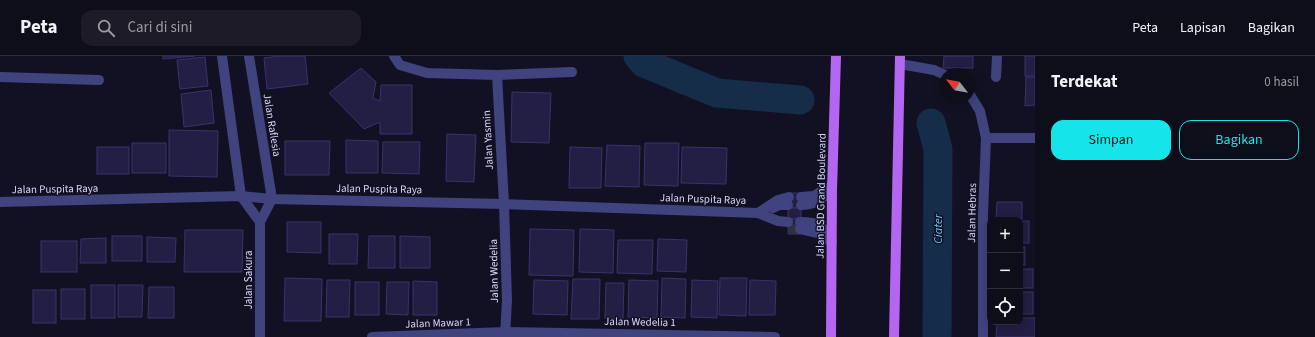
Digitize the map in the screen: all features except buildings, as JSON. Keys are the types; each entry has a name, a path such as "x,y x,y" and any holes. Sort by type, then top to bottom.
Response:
{"main road":[{"name":"Jalan BSD Grand Boulevard","path":"831,337 832,183 836,56"},
{"path":"894,337 900,60"}],"street":[{"path":"222,56 241,196 260,222"},
{"name":"Jalan Raflesia","path":"249,56 272,199"},
{"path":"394,56 400,65 427,73 497,75 572,72"},
{"path":"996,56 996,77"},
{"path":"900,60 939,72"},
{"name":"Jalan Yasmin","path":"497,75 504,204"},
{"path":"0,77 99,80"},
{"name":"Jalan Hebras","path":"975,103 980,111 986,138 983,214 983,337"},
{"path":"986,138 1035,138"},
{"path":"801,201 813,204 820,201 828,193 832,183"},
{"name":"Jalan Puspita Raya","path":"0,202 241,196 272,199 504,204 758,213 774,224 788,225"},
{"name":"Jalan Sakura","path":"260,337 260,222 272,199"},
{"name":"Jalan Puspita Raya","path":"758,213 778,200 788,201"},
{"name":"Jalan Wedelia","path":"504,204 507,300 505,334"},
{"path":"800,225 832,242"},
{"name":"Jalan Mawar 1","path":"372,337 505,334"},
{"name":"Jalan Wedelia 1","path":"505,334 775,337"}],"waterway":[{"name":"Ciater","path":"638,56 644,63 717,93 800,100"},
{"name":"Ciater","path":"931,123 938,149 937,337"}],"tunnel":[{"path":"788,229 800,229"}]}
